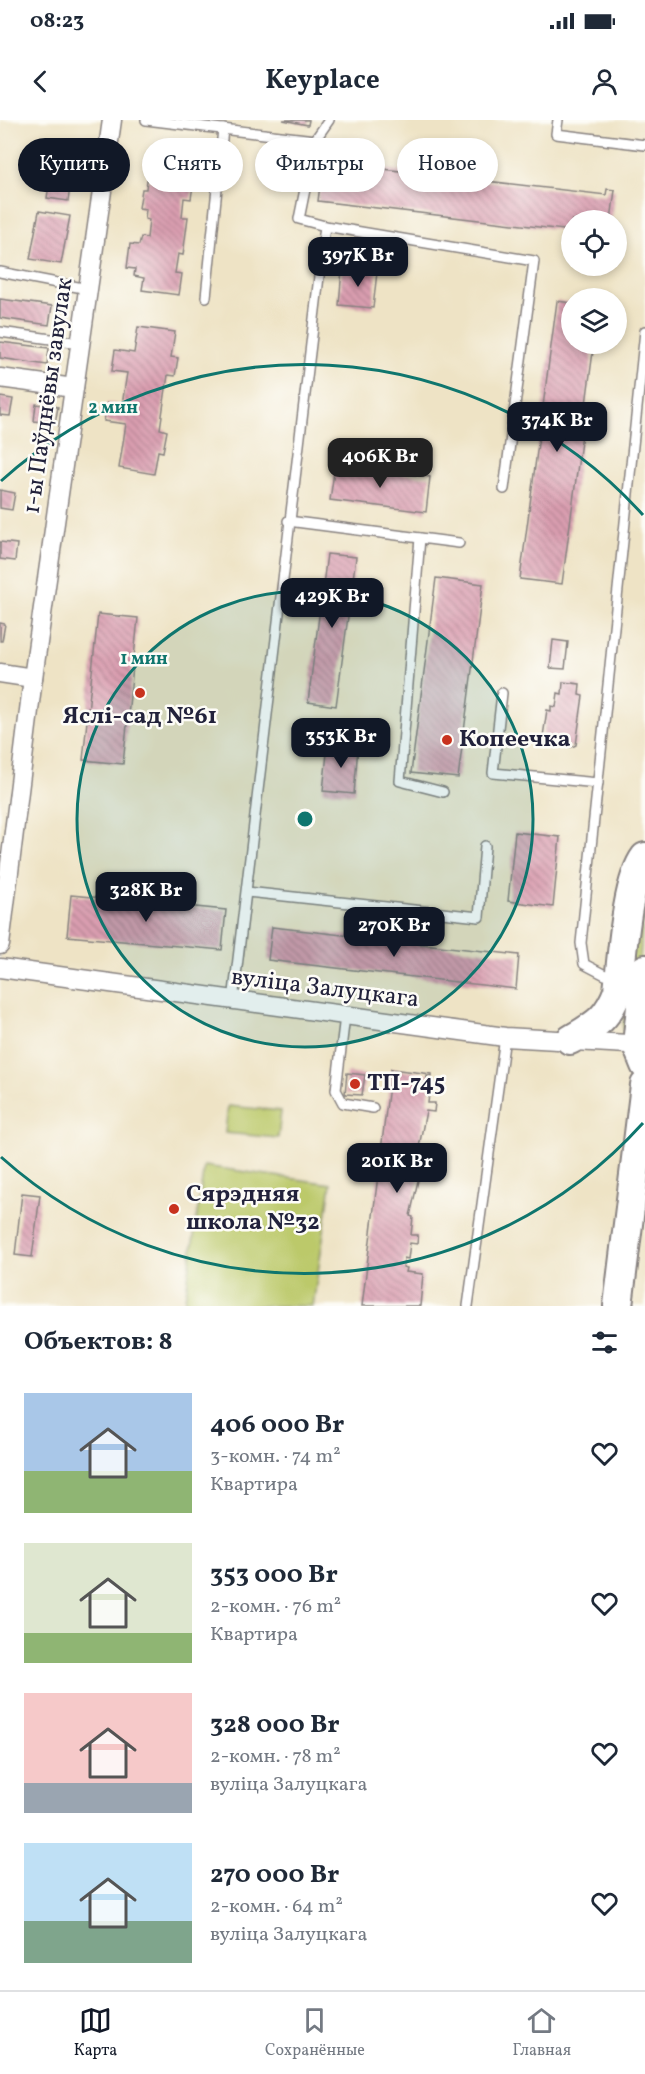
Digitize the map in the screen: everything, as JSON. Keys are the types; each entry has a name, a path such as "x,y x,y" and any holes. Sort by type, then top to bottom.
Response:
{"main road":[{"path":"642,1052 632,973 632,892 640,864 645,857"},
{"path":"570,1040 603,1020 632,973"},
{"path":"618,1306 645,1085"}],"street":[{"name":"1-ы Паўднёвы завулак","path":"0,945 33,678 112,120"},
{"path":"0,378 74,388"},
{"path":"0,673 33,678"},
{"name":"вуліца Залуцкага","path":"0,968 232,1002 505,1036 570,1040 642,1052"}],"lane":[{"path":"146,120 298,138"},
{"path":"316,138 329,120"},
{"path":"558,120 556,134 645,145"},
{"path":"206,297 223,129"},
{"path":"304,192 299,219 325,226 534,261 504,489"},
{"path":"232,1002 247,892 288,521 325,226"},
{"path":"0,272 88,289"},
{"path":"632,973 605,975 584,964 581,943 645,331"},
{"path":"0,332 80,343"},
{"path":"288,521 459,543"},
{"path":"420,538 400,781 442,792"},
{"path":"502,693 493,773 598,783"},
{"path":"247,892 479,917 485,846"},
{"path":"345,1016 336,1090 343,1103 373,1108"},
{"path":"468,1306 505,1036"}],"green space":[{"path":"642,897 641,941 633,1032 625,1033 623,1027 636,902"},
{"path":"228,1106 281,1111 278,1138 225,1133"},
{"path":"204,1166 331,1184 313,1306 184,1306"}],"building":[{"path":"283,120 309,120 308,125"},
{"path":"385,169 397,171 397,192 498,192 498,182 606,195 607,189 615,190 612,210 561,210 561,230 318,201 319,192 385,192"},
{"path":"142,189 142,192 192,192 191,199 184,198 182,217 188,217 183,255 178,254 175,273 182,274 179,295 142,290 144,278 134,276 135,269 127,268 130,244 139,245 141,237 147,238 149,220 145,219 146,209 139,208"},
{"path":"48,192 69,192 68,201 47,198"},
{"path":"39,211 70,216 61,264 30,259"},
{"path":"342,269 377,272 373,308 339,305"},
{"path":"0,299 52,306 49,325 0,318"},
{"path":"557,301 561,302 561,354 593,354 562,584 520,579"},
{"path":"138,327 175,332 171,357 178,358 175,376 168,375 160,429 167,431 163,452 158,451 154,474 119,468 126,424 104,421 107,403 122,405 127,373 112,371 115,350 134,353"},
{"path":"0,342 49,348 47,365 0,358"},
{"path":"0,397 13,399 10,416 0,415"},
{"path":"36,404 58,407 55,424 34,421"},
{"path":"335,465 430,477 426,512 330,500"},
{"path":"0,490 15,493 12,510 0,508"},
{"path":"0,542 17,544 15,561 0,559"},
{"path":"327,554 356,557 336,706 308,702"},
{"path":"436,578 483,584 458,778 411,773"},
{"path":"98,614 138,618 123,764 83,760"},
{"path":"0,623 5,624 2,641 0,641"},
{"path":"553,640 568,642 565,669 550,668"},
{"path":"563,682 580,684 579,695 583,696 576,745 572,747 542,743 547,710 551,711 551,706 556,707 558,693 562,694"},
{"path":"328,744 358,747 354,794 323,791"},
{"path":"515,832 560,837 553,907 508,901"},
{"path":"71,895 226,910 222,950 67,936"},
{"path":"272,927 519,955 516,989 268,960"},
{"path":"391,1069 431,1074 427,1076 426,1086 430,1086 428,1103 435,1103 434,1112 426,1111 418,1152 421,1152 419,1167 426,1168 425,1177 419,1176 410,1216 413,1217 411,1235 418,1235 417,1244 410,1243 408,1259 404,1258 403,1267 407,1268 406,1272 423,1274 420,1306 362,1306"},
{"name":"ТП-745","path":"347,1073 365,1075 362,1095 345,1094"},
{"path":"22,1193 40,1195 32,1257 15,1255"}],"place":[{"name":"Яслі-сад №61","path":"140,693"},
{"name":"Копеечка","path":"447,740"},
{"name":"ТП-745","path":"355,1084"},
{"name":"Сярэдняя школа №32","path":"174,1209"}]}
